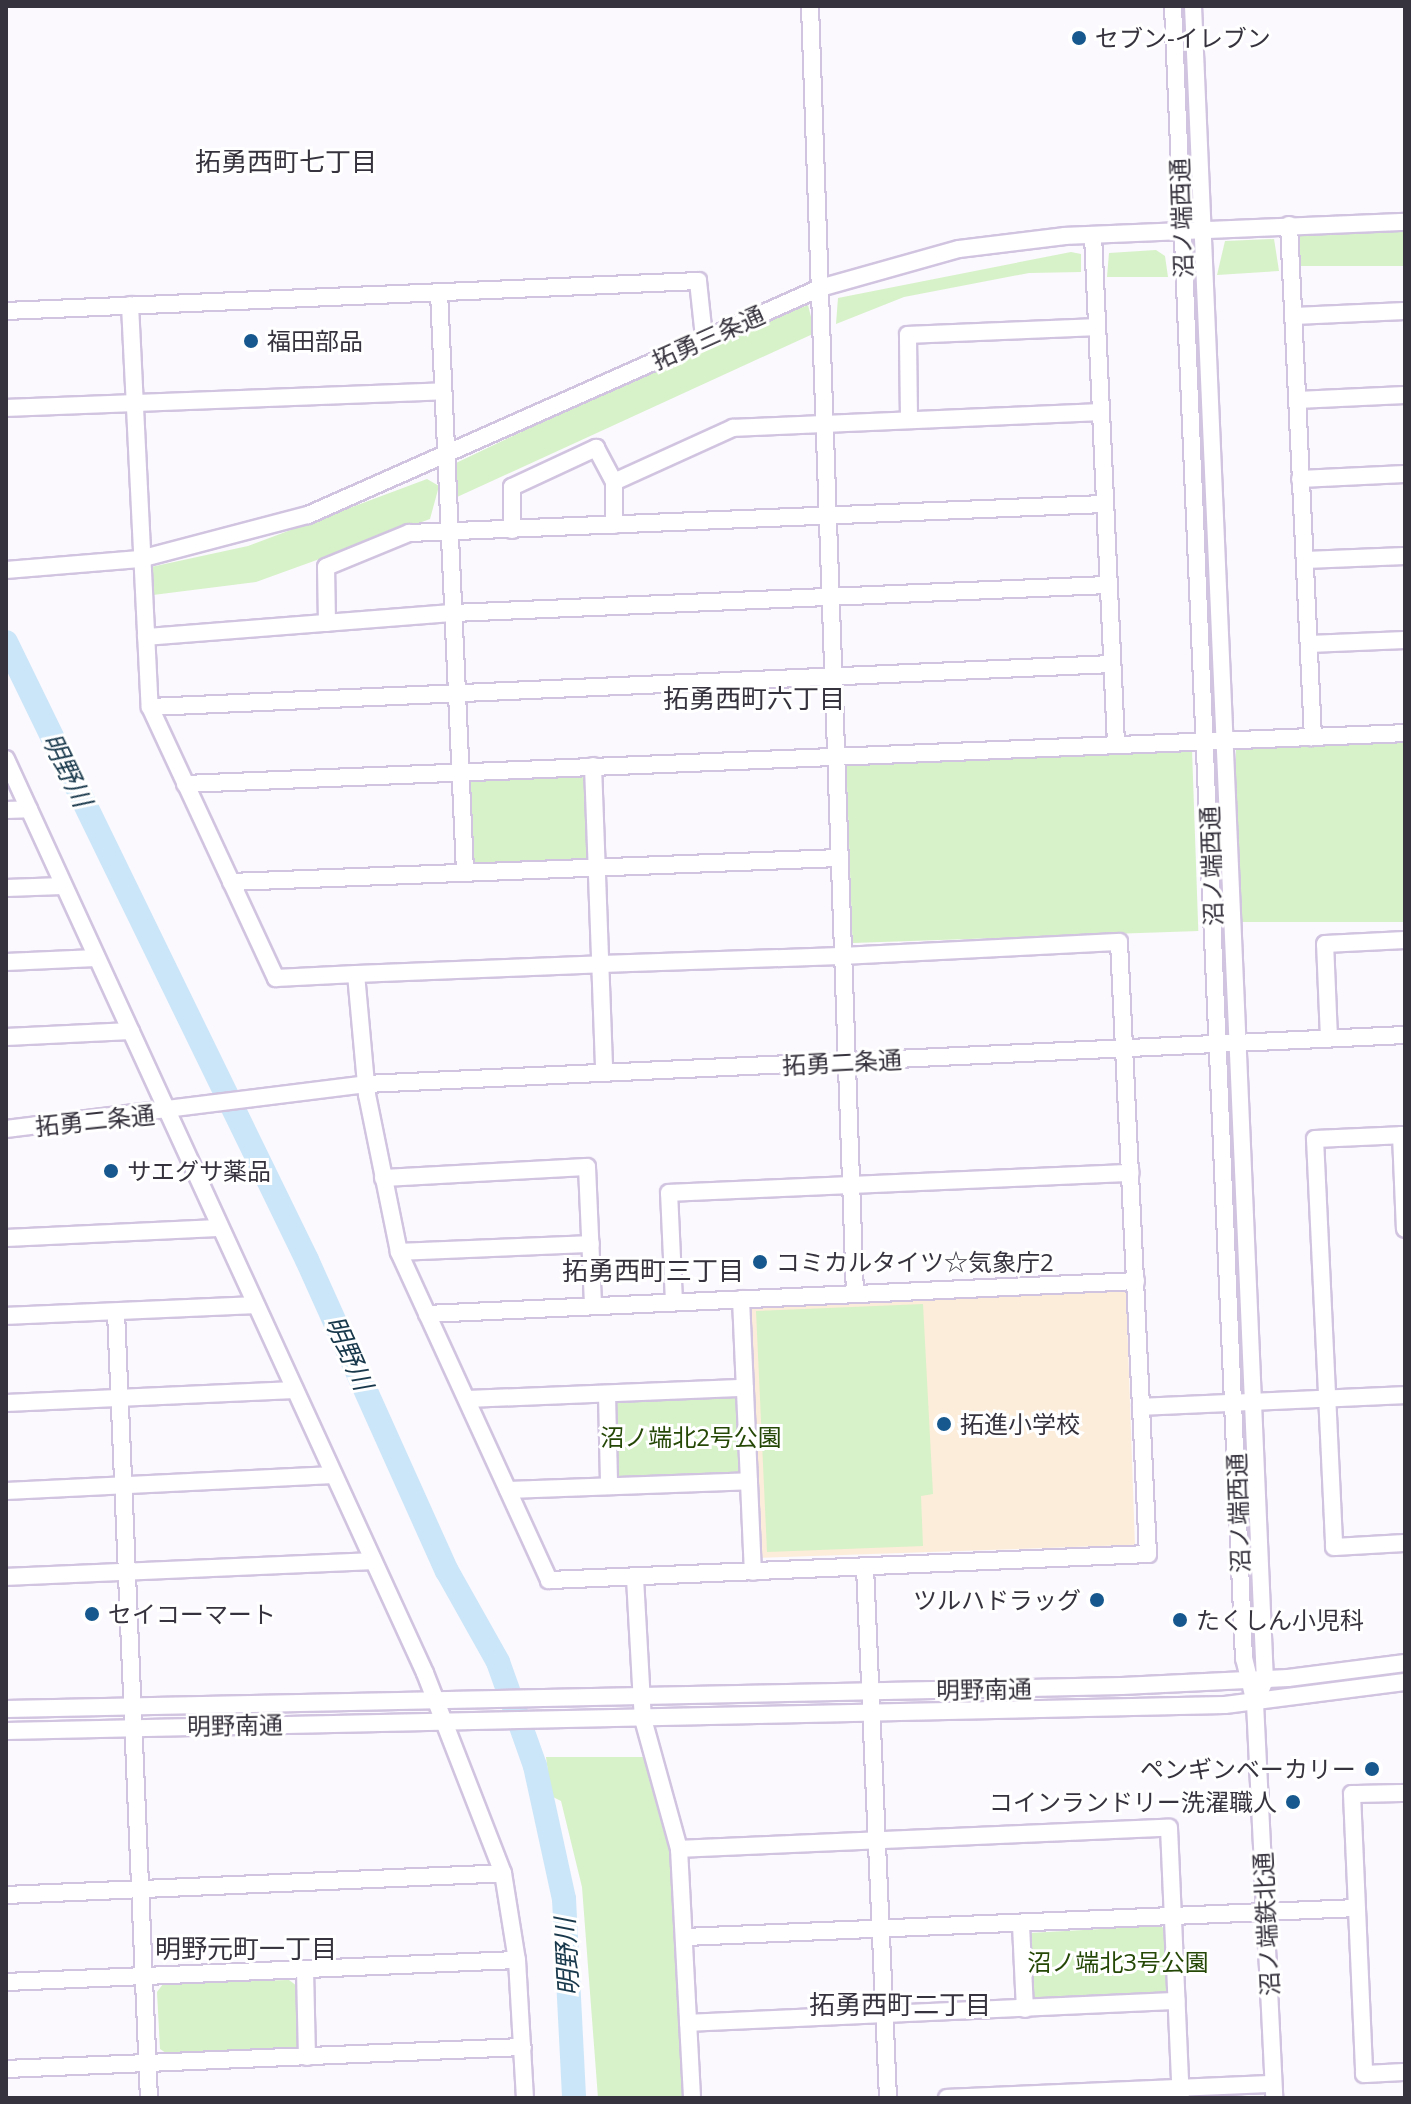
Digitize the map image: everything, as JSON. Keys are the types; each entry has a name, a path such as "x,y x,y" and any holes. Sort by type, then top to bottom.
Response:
{"street":[{"path":"810,6 840,956 855,1294"},
{"name":"沼ノ端西通","path":"1173,6 1190,230 1214,740 1245,1681 1255,1703"},
{"name":"沼ノ端西通","path":"1190,230 1193,6"},
{"name":"拓勇三条通","path":"6,570 140,559 308,515 444,459 704,337 820,288 959,249 1093,235 1405,222"},
{"path":"1289,225 1313,737"},
{"path":"1093,235 1116,744"},
{"path":"6,311 698,281 704,337"},
{"path":"439,292 444,459 465,872"},
{"path":"130,305 140,559 150,707 276,978 356,974 601,964 840,956 1119,942 1148,1554 549,1580 399,1252 366,1084 356,974"},
{"path":"1294,316 1405,311"},
{"path":"909,419 908,335 1097,327"},
{"path":"6,408 443,391"},
{"path":"1297,400 1405,395"},
{"path":"614,482 733,428 1100,412"},
{"path":"512,530 512,487 596,448 614,482 614,525"},
{"path":"1300,479 1405,474"},
{"path":"327,623 326,567 409,533 1104,504"},
{"path":"1305,560 1405,556"},
{"path":"146,637 453,613 1107,585"},
{"path":"1309,644 1405,640"},
{"path":"150,707 1110,664"},
{"path":"185,784 1405,733"},
{"path":"6,759 436,1699 503,1873 517,1960 525,2098"},
{"path":"593,766 604,1073"},
{"path":"6,810 29,809"},
{"path":"231,882 597,865 838,858"},
{"path":"6,888 63,886"},
{"path":"1329,1038 1325,944 1405,940"},
{"path":"6,962 96,958"},
{"path":"6,1037 131,1031"},
{"name":"拓勇二条通","path":"6,1129 166,1112 366,1084 1405,1035"},
{"name":"沼ノ端西通","path":"1226,1043 1253,1402 1265,1680 1255,1703"},
{"path":"1405,1229 1403,1135 1315,1139 1334,1547 1405,1543"},
{"path":"383,1178 587,1167 593,1306"},
{"path":"674,1302 669,1193 1131,1173"},
{"path":"6,1238 218,1228"},
{"path":"399,1252 591,1244"},
{"path":"427,1314 1136,1281"},
{"path":"741,1299 753,1572"},
{"path":"6,1316 255,1305"},
{"path":"116,1312 149,2098"},
{"path":"467,1399 745,1388"},
{"path":"6,1403 295,1390"},
{"path":"607,1394 609,1485"},
{"path":"1141,1407 1405,1395"},
{"path":"6,1491 334,1475"},
{"path":"508,1490 749,1481"},
{"path":"6,1577 373,1561"},
{"path":"865,1567 888,2098"},
{"path":"635,1578 643,1719 679,1849 692,2098"},
{"name":"明野南通","path":"6,1709 561,1699 1245,1681 1405,1663"},
{"name":"明野南通","path":"6,1731 1255,1703 1405,1682"},
{"name":"沼ノ端鉄北通","path":"1255,1703 1274,2091"},
{"path":"1405,1793 1352,1794 1364,2074 1405,2072"},
{"path":"679,1849 876,1843 1169,1828 1180,2093"},
{"path":"6,1895 503,1873"},
{"path":"685,1937 1021,1925 1356,1908"},
{"path":"1021,1925 1025,2009"},
{"path":"6,1982 517,1960"},
{"path":"305,1970 307,2057"},
{"path":"688,2023 1177,2001"},
{"path":"6,2069 523,2047"},
{"path":"947,2098 1274,2091"}],"shaded area":[{"name":"拓進小学校","path":"1126,1289 1135,1545 759,1558 750,1302"}],"green space":[{"path":"1297,232 1405,232 1405,266 1297,266"},
{"path":"1274,239 1279,271 1217,275 1225,241"},
{"path":"1156,250 1165,256 1168,277 1107,277 1109,253"},
{"path":"1071,252 1081,254 1081,272 1029,273 904,297 836,324 838,298"},
{"path":"808,305 815,333 457,497 451,477 456,463 693,350"},
{"path":"427,479 439,486 430,519 256,582 153,595 151,567 248,546"},
{"path":"1236,742 1405,742 1405,922 1236,922"},
{"path":"1192,750 1198,931 853,943 846,762"},
{"path":"587,773 592,861 473,867 468,779"},
{"path":"923,1304 933,1494 921,1496 923,1546 767,1552 756,1311"},
{"name":"沼ノ端北2号公園","path":"733,1395 738,1398 740,1476 615,1476 612,1403 618,1398"},
{"path":"546,1757 645,1757 672,1855 683,2098 598,2098 582,1887 561,1801 551,1796"},
{"name":"沼ノ端北3号公園","path":"1166,1928 1171,1987 1165,1994 1038,2001 1031,1996 1029,1933"},
{"path":"289,1980 297,1986 301,2045 295,2051 169,2055 160,2049 157,1992 163,1984"}],"waterway":[{"name":"明野川","path":"6,642 307,1260 447,1571 498,1662 535,1766 564,1899 574,2098"}],"place":[{"name":"セブン-イレブン","path":"1079,38"},
{"name":"福田部品","path":"251,341"},
{"name":"サエグサ薬品","path":"111,1171"},
{"name":"コミカルタイツ☆気象庁2","path":"760,1262"},
{"name":"拓進小学校","path":"944,1424"},
{"name":"ツルハドラッグ","path":"1097,1600"},
{"name":"セイコーマート","path":"92,1614"},
{"name":"たくしん小児科","path":"1180,1620"},
{"name":"ペンギンベーカリー","path":"1372,1769"},
{"name":"コインランドリー洗濯職人","path":"1293,1802"}],"district":[{"name":"拓勇西町七丁目","path":"286,162"},
{"name":"拓勇西町六丁目","path":"754,699"},
{"name":"拓勇西町三丁目","path":"653,1271"},
{"name":"明野元町一丁目","path":"246,1949"},
{"name":"拓勇西町二丁目","path":"900,2005"}]}
